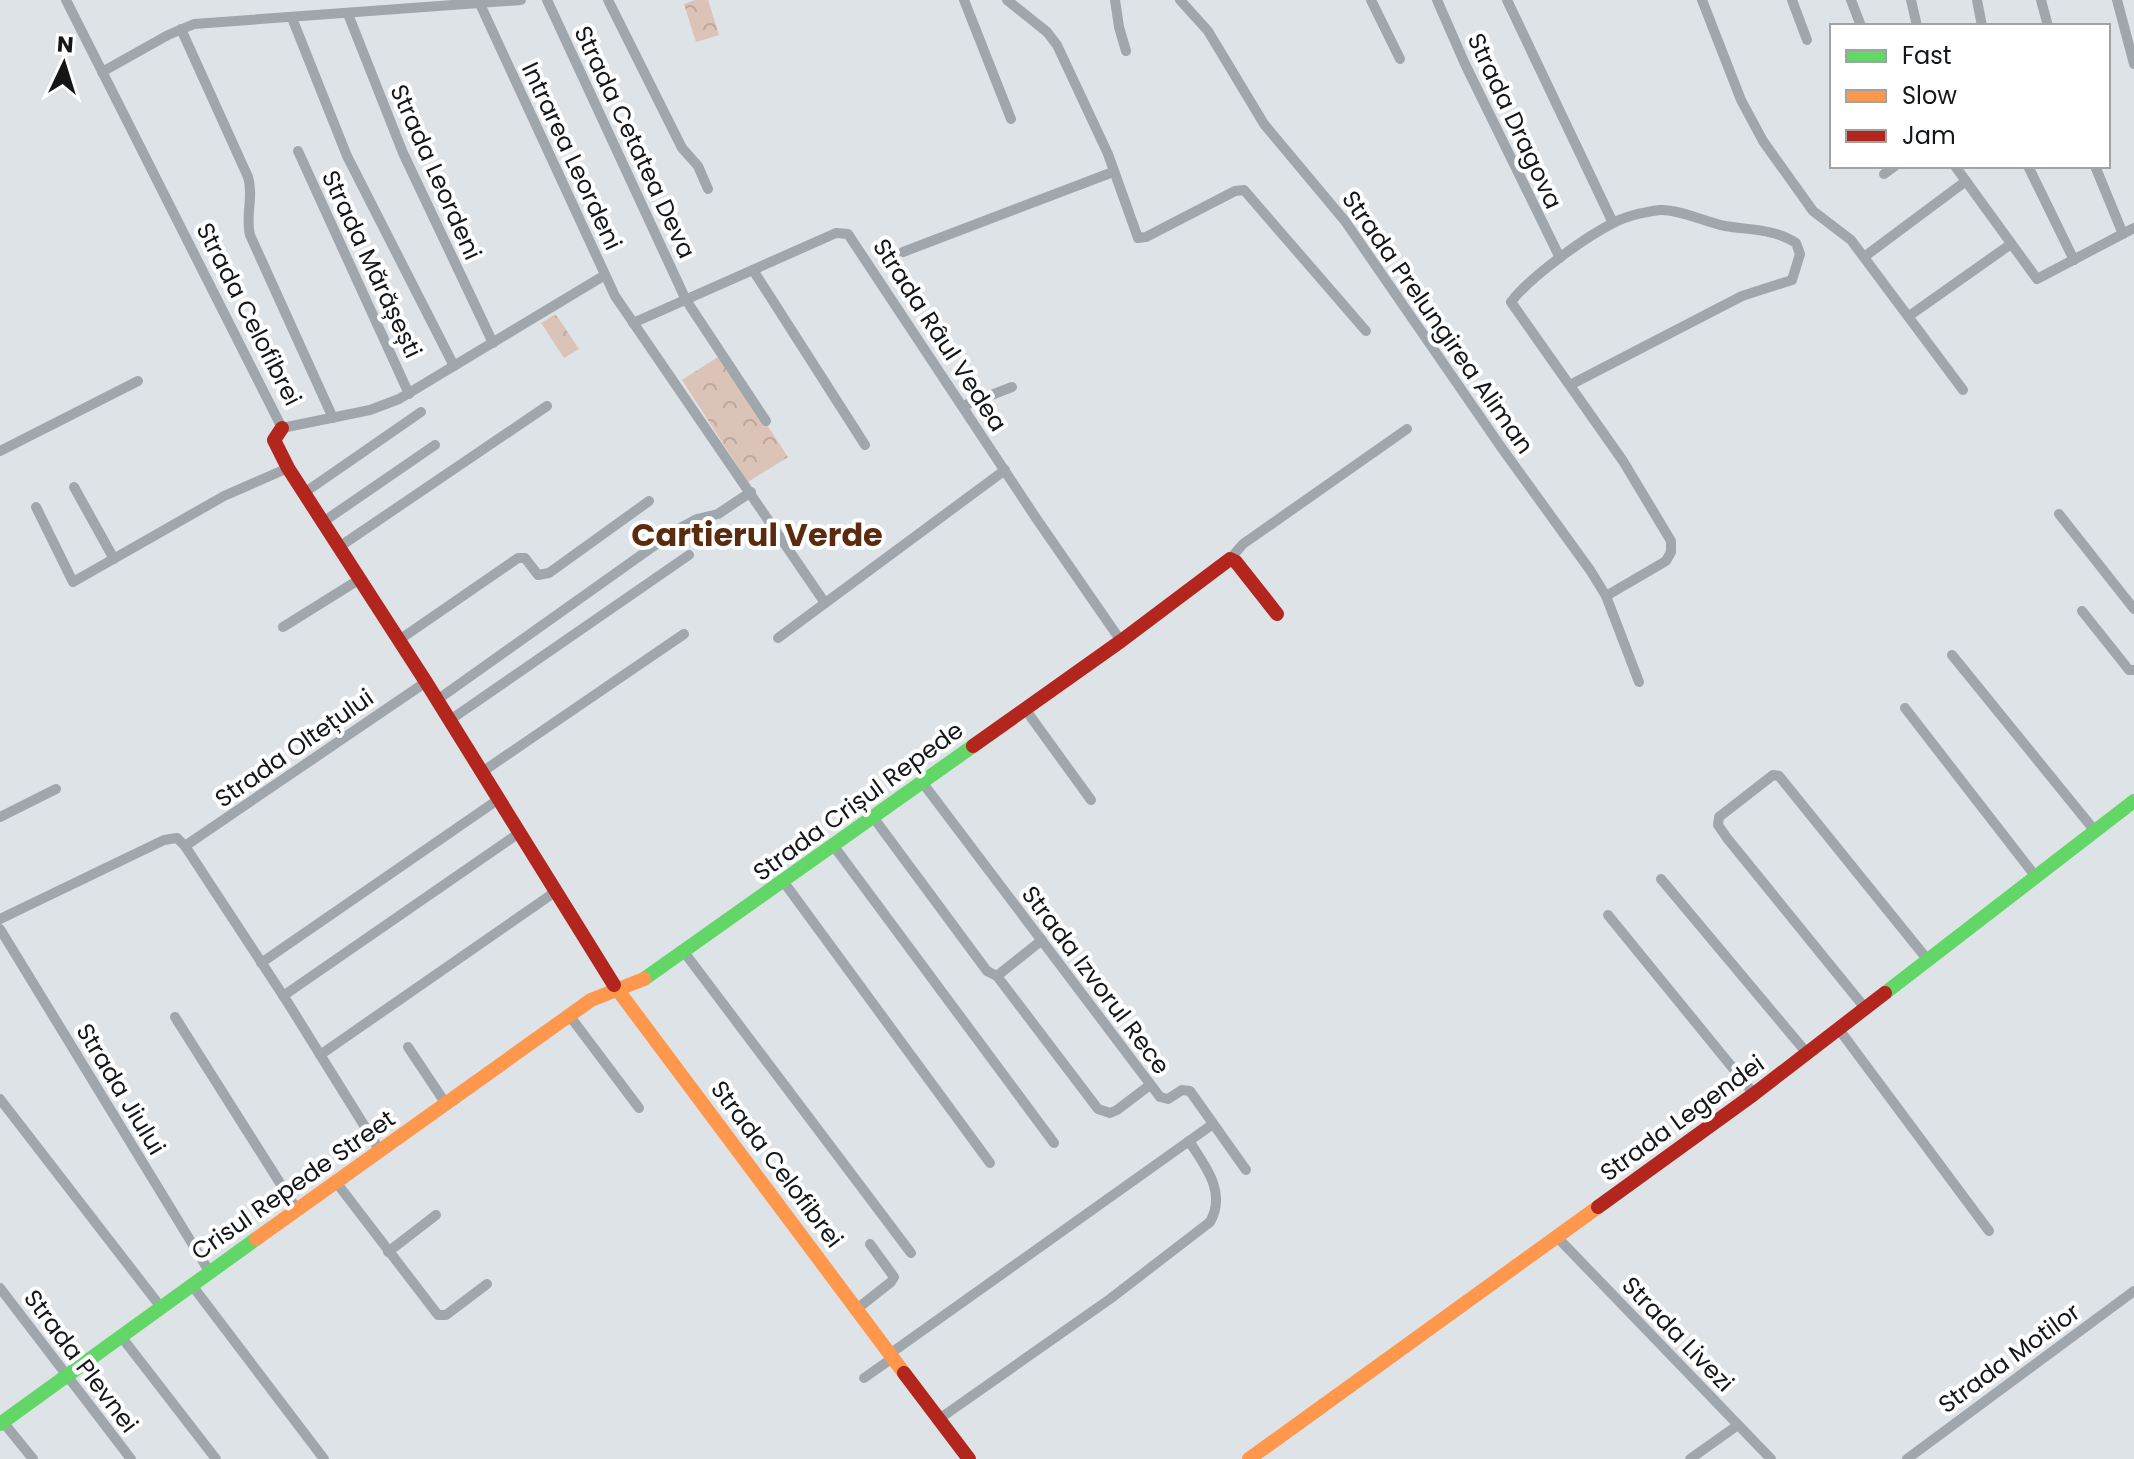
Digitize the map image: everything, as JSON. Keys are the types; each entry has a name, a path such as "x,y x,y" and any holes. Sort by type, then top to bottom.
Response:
{"street":[{"name":"Strada Celofibrei","path":"66,0 282,428 274,440 288,468 450,720 616,988 969,1459"},
{"path":"102,72 181,29 209,22 521,0"},
{"name":"Strada Cetatea Deva","path":"547,0 686,300 766,421"},
{"path":"608,0 682,148 698,166 708,189"},
{"path":"964,0 1011,119"},
{"path":"1007,0 1053,37 1108,154 1138,238 1146,237 1235,191 1244,190 1366,331"},
{"path":"1115,0 1126,51"},
{"name":"Strada Prelungirea Aliman","path":"1180,0 1208,31 1264,124 1345,221 1606,596 1639,682"},
{"path":"1371,0 1400,59"},
{"name":"Strada Dragova","path":"1437,0 1560,258"},
{"path":"1507,0 1613,223"},
{"path":"1702,0 1751,120 1813,211 1851,240 1963,390"},
{"path":"1792,0 1807,40"},
{"path":"1851,0 1860,24"},
{"path":"1911,0 1917,24"},
{"path":"1977,0 1982,24"},
{"path":"2041,0 2047,24"},
{"path":"2117,0 2134,64"},
{"name":"Intrarea Leordeni","path":"480,4 605,275 633,323 825,603"},
{"name":"Strada Leordeni","path":"348,14 403,153 493,343"},
{"path":"292,18 347,156 454,366"},
{"path":"181,29 248,177 251,187 247,222 250,235 333,418"},
{"name":"Strada Mărășești","path":"298,151 409,394"},
{"path":"1884,174 1892,168"},
{"path":"1956,168 2037,279 2134,228"},
{"path":"2029,168 2074,260"},
{"path":"2096,168 2123,234"},
{"name":"Strada Râul Vedea","path":"903,252 1113,172"},
{"path":"1864,257 1966,181"},
{"path":"1570,385 1742,296 1792,280 1800,254 1796,243 1776,233 1706,222 1662,210 1613,223 1560,258 1513,298 1511,305 1623,461 1671,541 1671,552 1666,561 1606,596"},
{"name":"Strada Râul Vedea","path":"753,270 836,233 848,234 853,239 1121,641"},
{"path":"1909,316 2011,244"},
{"path":"633,323 753,270 865,445"},
{"name":"Strada Mărășești","path":"282,428 382,406 409,394 605,275"},
{"path":"0,451 138,381"},
{"path":"963,406 1012,387"},
{"path":"339,547 547,406"},
{"path":"304,493 421,412"},
{"path":"1277,614 1236,562 1230,559 1243,544 1407,429"},
{"path":"323,522 435,445"},
{"path":"36,507 73,582 224,496 288,468"},
{"path":"778,638 1005,470"},
{"path":"74,487 114,559"},
{"path":"437,700 675,531 697,519 718,514 751,492"},
{"path":"399,640 518,558 525,558 535,573 545,576 649,501"},
{"path":"2059,514 2134,609"},
{"path":"450,720 689,555"},
{"name":"Strada Crișul Repede","path":"616,988 641,981 684,952 1121,641 1230,559"},
{"path":"283,627 360,579"},
{"path":"2082,611 2129,670 2134,670"},
{"path":"482,772 684,634"},
{"path":"1952,655 2095,831"},
{"name":"Strada Oltețului","path":"185,846 426,682"},
{"path":"1905,708 2036,877"},
{"path":"1025,709 1091,800"},
{"path":"1865,1008 1727,838 1718,825 1719,817 1773,775 1779,776 1927,959"},
{"name":"Strada Izvorul Rece","path":"922,782 1150,1085 1164,1100 1182,1090 1190,1091 1246,1170"},
{"path":"0,817 56,789"},
{"path":"261,963 499,799"},
{"name":"Strada Legendei","path":"1249,1459 1754,1094 2134,801"},
{"path":"873,817 987,971 997,976 1098,1109 1110,1113 1117,1110 1150,1085"},
{"path":"283,996 519,833"},
{"path":"0,919 164,840 177,838 283,996 380,1151"},
{"path":"833,845 1054,1143"},
{"path":"1661,879 1806,1052"},
{"path":"783,881 990,1163"},
{"path":"320,1055 555,892"},
{"path":"1608,915 1754,1094"},
{"name":"Strada Jiului","path":"0,929 209,1271"},
{"path":"997,976 1042,940"},
{"path":"684,952 911,1253"},
{"name":"Crisul Repede Street","path":"2,1423 160,1306 569,1015 616,988"},
{"path":"569,1015 639,1108"},
{"path":"175,1017 297,1210"},
{"path":"1838,1028 1989,1231"},
{"path":"408,1047 446,1104"},
{"path":"0,1099 160,1306"},
{"path":"864,1378 1213,1124"},
{"path":"939,1419 1110,1299 1210,1222 1216,1206 1214,1184 1189,1141"},
{"path":"336,1182 438,1315 442,1317 487,1284"},
{"path":"388,1252 436,1215"},
{"name":"Strada Livezi","path":"1557,1237 1771,1459"},
{"path":"858,1308 894,1277 870,1244"},
{"path":"191,1284 324,1459"},
{"name":"Strada Plevnei","path":"0,1288 131,1459"},
{"name":"Strada Motilor","path":"1907,1459 2134,1291"},
{"path":"120,1335 216,1459"},
{"path":"2,1423 33,1459"},
{"path":"1690,1459 1738,1425"}],"green space":[{"path":"708,0 719,35 696,42 684,4"},
{"path":"554,315 579,349 564,358 541,323"},
{"path":"721,355 788,457 748,482 682,380"}],"traffic: fast":[{"path":"644,979 973,746"},
{"path":"1885,993 2134,801"},
{"path":"0,1424 256,1239"}],"traffic: slow":[{"path":"256,1239 591,1000 644,979"},
{"path":"614,985 904,1373"},
{"path":"1249,1459 1598,1207"}],"traffic: jam":[{"path":"282,428 274,440 288,468 426,682 614,985"},
{"path":"973,746 1230,559 1236,562 1277,614"},
{"path":"1598,1207 1754,1094 1885,993"},
{"path":"904,1373 969,1459"}],"district":[{"name":"Cartierul Verde","path":"757,534"}]}
